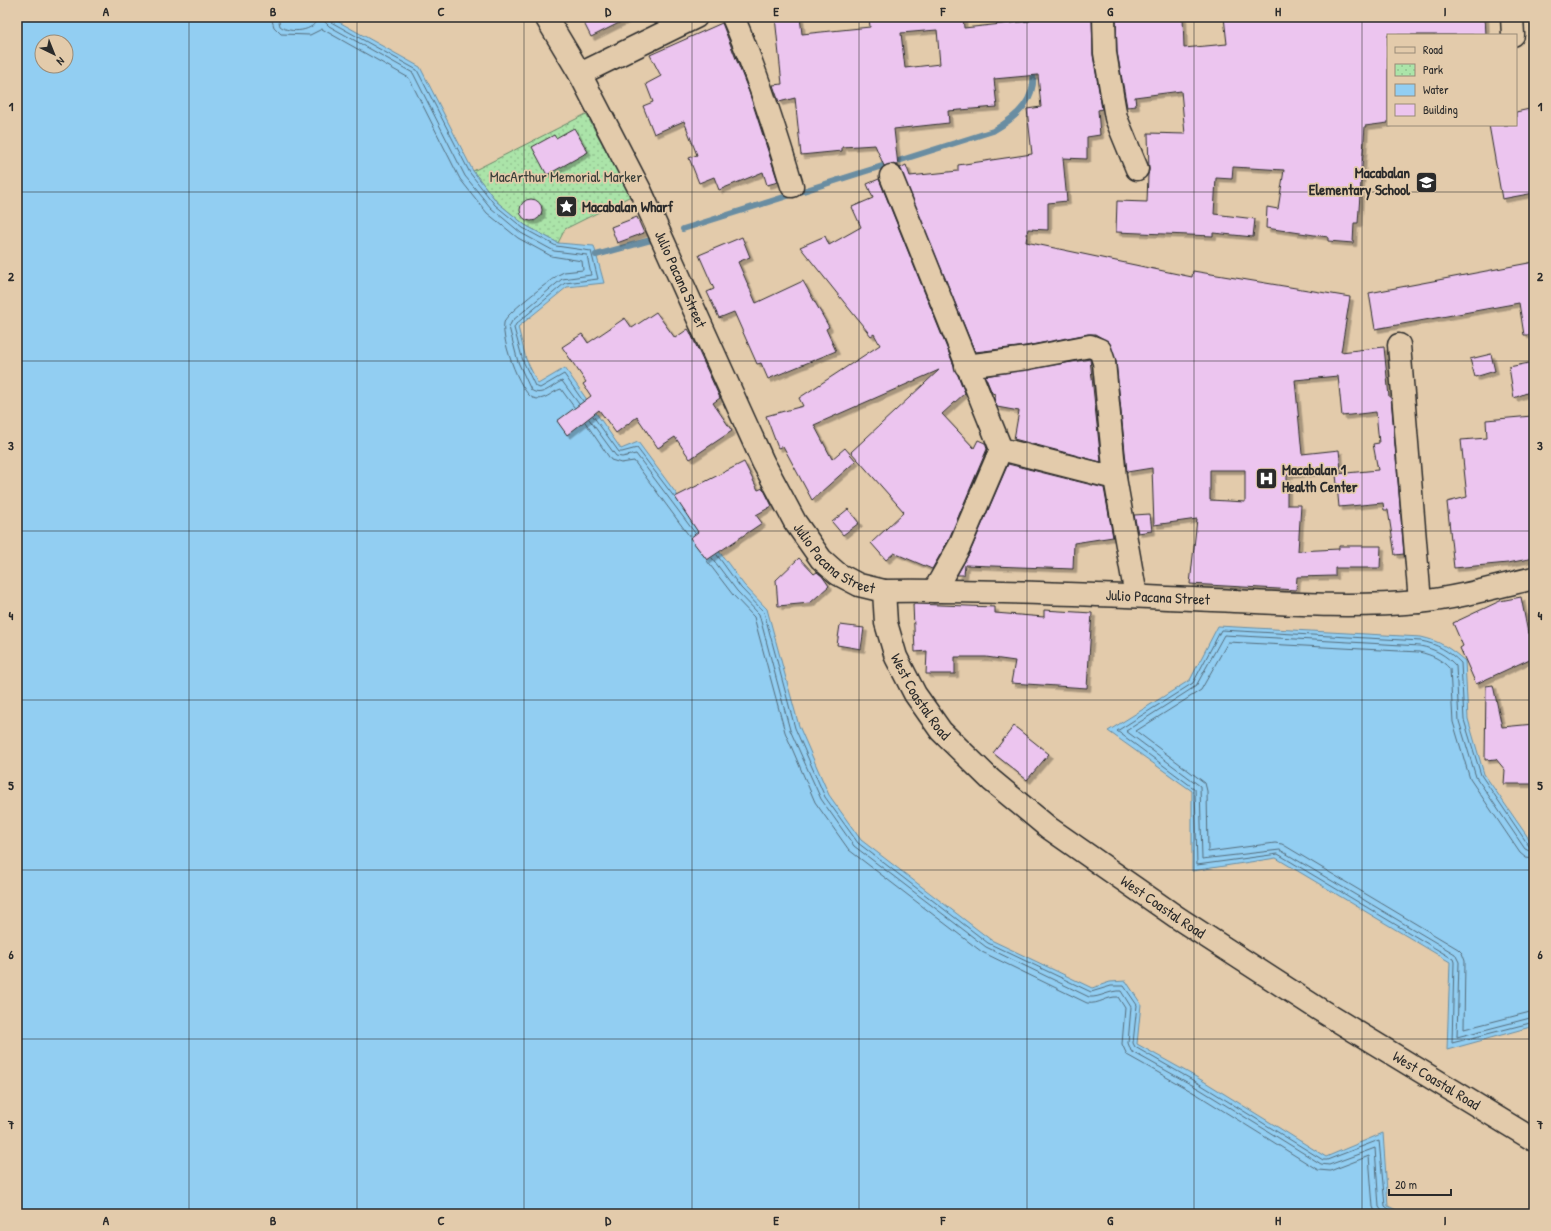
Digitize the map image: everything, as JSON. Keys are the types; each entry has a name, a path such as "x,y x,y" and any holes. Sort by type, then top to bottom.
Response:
{"street":[{"name":"Julio Pacana Street","path":"546,17 580,74 641,192 763,462 795,522 821,559 838,574 859,585 884,591 1136,596 1310,604 1420,602 1534,578"},
{"path":"580,74 696,17"},
{"path":"734,17 779,140 792,186"},
{"path":"1104,17 1105,52 1116,118 1137,169"},
{"path":"1512,17 1513,34"},
{"path":"891,176 1001,450 959,547 934,591"},
{"path":"1399,344 1420,602"},
{"path":"966,366 1028,358 1090,346 1100,350 1104,362 1115,478 1136,596"},
{"path":"1001,450 1115,478"},
{"name":"West Coastal Road","path":"884,591 886,623 896,657 915,694 940,731 991,780 1049,828 1178,918 1317,1008 1534,1140"}],"green space":[{"name":"MacArthur Memorial Marker","path":"586,114 631,196 565,229 558,243 525,225 497,202 473,171"}],"water":[{"path":"17,17 286,17 287,20 308,20 308,17 330,17 420,67 473,171 497,202 525,225 558,243 594,246 604,283 567,287 518,327 526,359 538,384 565,368 621,449 638,442 744,585 767,609 799,726 829,795 861,840 991,940 1092,988 1110,982 1126,981 1141,1004 1137,1044 1205,1082 1326,1157 1383,1133 1388,1206 1404,1214 17,1214"},
{"path":"1218,626 1421,637 1445,646 1465,661 1468,719 1484,774 1534,846 1534,1026 1447,1050 1450,962 1276,858 1192,871 1192,791 1108,731 1190,680"}],"building":[{"path":"581,17 631,17 591,37"},
{"path":"775,17 800,17 802,34 870,27 869,18 879,17 963,17 964,28 1030,21 1030,17 1092,17 1093,55 1102,109 1098,110 1100,135 1087,137 1087,159 1063,158 1067,201 1048,203 1048,230 1028,229 1026,242 1192,277 1193,271 1350,297 1341,352 1384,347 1389,397 1391,397 1404,554 1395,555 1388,510 1384,510 1383,503 1339,507 1336,474 1378,470 1373,444 1379,443 1376,412 1342,416 1338,376 1295,380 1302,454 1339,450 1341,470 1287,475 1287,505 1301,505 1298,551 1339,549 1339,546 1381,546 1380,568 1335,568 1335,576 1297,577 1296,590 1190,584 1197,519 1154,525 1152,468 1127,472 1116,361 1109,342 1095,334 1088,334 1026,346 975,352 900,168 906,165 910,176 958,171 958,165 1032,154 1027,109 1041,107 1038,75 994,79 997,107 948,111 949,123 894,129 898,166 892,164 884,166 875,145 842,147 842,151 801,155 795,98 779,102 773,85 782,84","holes":["937,30 940,64 905,68 901,33","1210,470 1245,470 1245,502 1210,500"]},
{"path":"1116,17 1183,17 1184,48 1227,44 1224,17 1485,17 1486,34 1387,34 1387,123 1365,126 1358,223 1354,223 1353,243 1328,241 1328,237 1266,228 1267,207 1278,209 1284,170 1233,167 1232,179 1216,178 1214,214 1255,219 1253,237 1213,233 1213,236 1116,232 1117,201 1147,202 1149,170 1148,133 1185,134 1181,91 1135,97 1136,106 1127,107 1117,52"},
{"path":"722,23 749,92 778,182 767,185 763,172 719,190 714,177 699,183 689,158 697,155 684,121 654,134 643,106 653,102 646,84 661,76 650,55"},
{"path":"1534,108 1534,193 1502,199 1489,126 1517,126 1517,112"},
{"path":"574,128 588,152 547,175 532,147 554,135 556,138"},
{"path":"879,179 965,393 942,414 974,448 978,440 985,443 987,449 948,541 932,569 894,553 886,560 871,543 904,512 851,452 939,370 814,425 832,459 845,448 856,461 812,500 783,446 778,448 766,416 803,406 799,398 880,345 874,334 871,336 800,247 825,236 829,245 861,227 852,207 873,198 867,184"},
{"path":"531,199 539,202 542,210 539,218 531,221 523,218 520,210 523,202"},
{"path":"637,217 644,233 617,243 611,227"},
{"path":"742,237 750,257 738,262 756,303 803,281 829,327 826,329 836,351 768,379 761,363 757,364 734,312 719,318 707,292 714,289 699,255"},
{"path":"1534,262 1534,335 1524,335 1519,303 1375,329 1369,293"},
{"path":"656,312 675,338 688,329 690,332 720,398 713,403 732,431 690,459 675,437 658,448 637,417 616,433 599,410 567,435 557,421 591,396 583,384 586,382 562,347 582,334 588,343 625,318 632,328"},
{"path":"1491,354 1495,371 1475,377 1470,359"},
{"path":"1090,359 1101,462 1014,439 1019,411 997,407 994,398 995,394 992,393 985,376"},
{"path":"1534,362 1534,390 1514,398 1509,367"},
{"path":"1532,416 1534,428 1534,558 1508,563 1454,568 1447,502 1467,497 1461,440 1487,438 1486,420"},
{"path":"744,462 758,490 763,488 772,506 756,515 762,523 707,560 690,538 698,532 675,497"},
{"path":"1008,464 1104,488 1113,537 1074,543 1073,569 965,565 964,575 957,575 970,552"},
{"path":"848,509 859,523 843,535 832,522"},
{"path":"1150,514 1152,531 1138,533 1134,515"},
{"path":"799,558 814,574 817,572 822,576 829,586 810,603 778,606 776,580"},
{"path":"1521,597 1528,633 1534,632 1534,657 1476,684 1460,648 1463,646 1453,623 1500,601"},
{"path":"913,604 995,607 995,613 1044,617 1044,610 1092,613 1087,688 1011,683 1015,661 986,657 955,657 955,674 926,674 927,651 915,652"},
{"path":"840,625 864,628 861,649 837,645"},
{"path":"1493,685 1502,727 1534,724 1534,784 1504,784 1505,770 1496,759 1485,760 1486,686"},
{"path":"1014,726 1049,754 1027,780 993,753"}],"waterway":[{"path":"1025,17 1027,29"},
{"path":"683,229 993,131 1018,113 1024,106 1032,89 1033,68"},
{"path":"596,255 651,240"}],"place":[{"name":"Macabalan Elementary School","path":"1426,182"},
{"name":"Macabalan Wharf","path":"566,207"},
{"name":"Macabalan 1 Health Center","path":"1266,479"}]}
